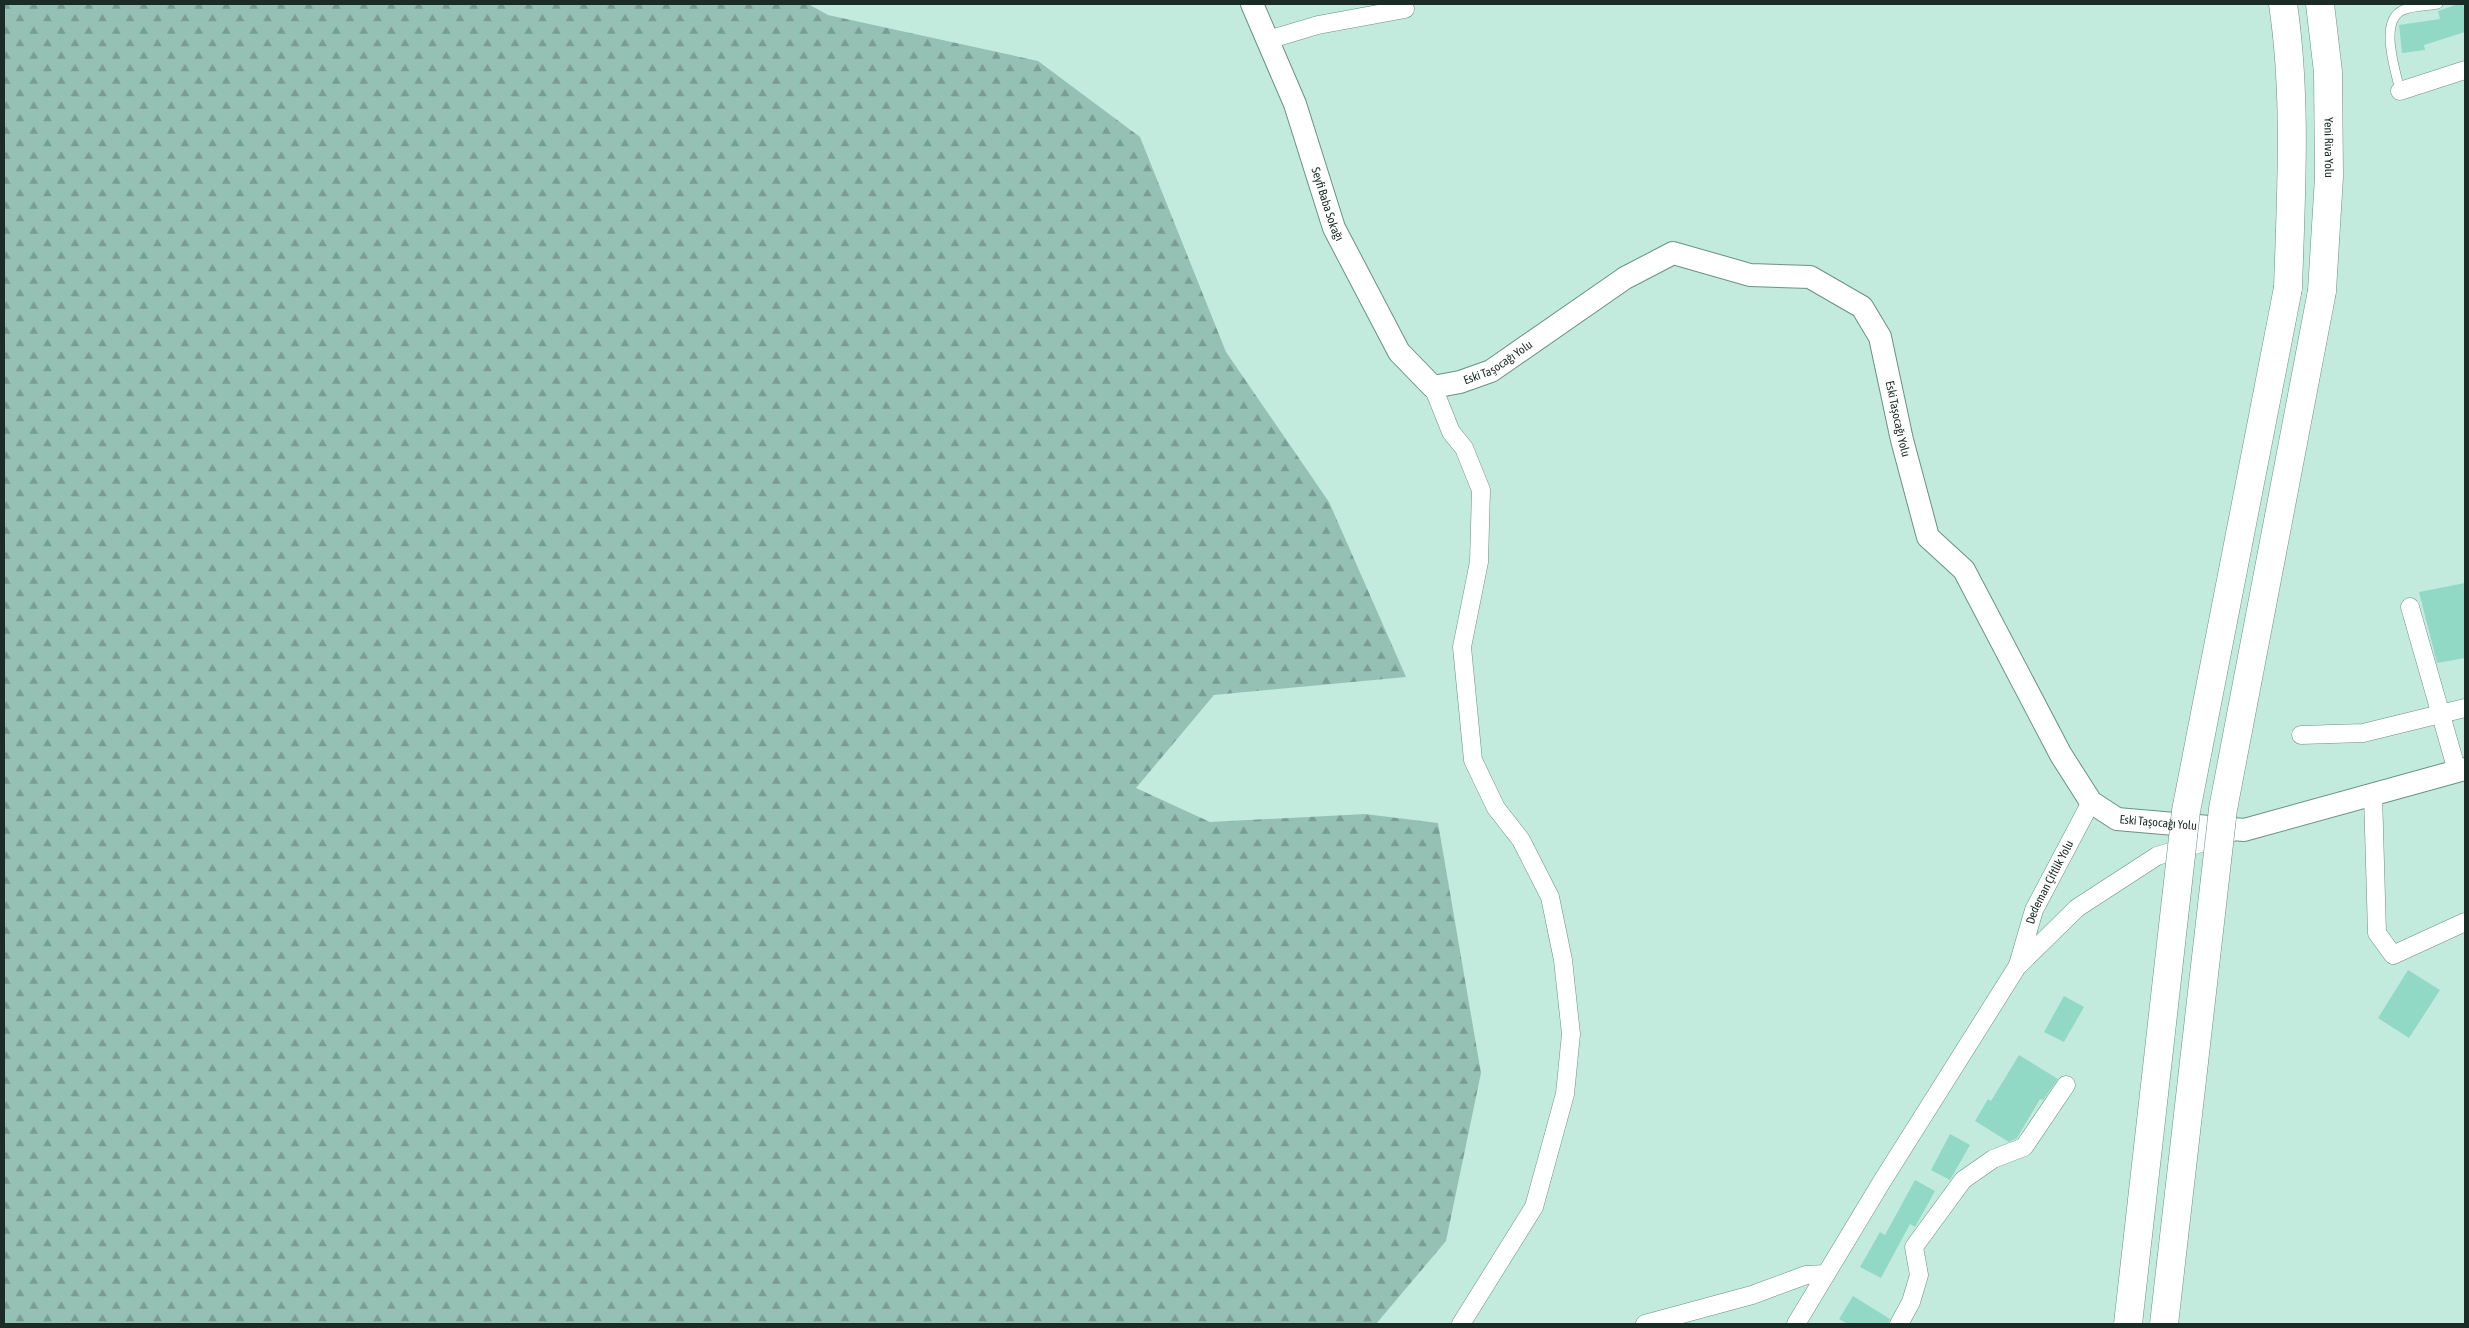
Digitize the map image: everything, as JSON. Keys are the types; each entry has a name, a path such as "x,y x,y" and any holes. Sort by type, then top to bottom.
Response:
{"highway":[{"path":"2128,1324 2186,811 2288,288 2292,137 2288,38 2283,4"},
{"name":"Yeni Riva Yolu","path":"2164,1324 2223,808 2322,291 2329,177 2328,72 2320,4"}],"street":[{"name":"Seyfi Baba Sokağı","path":"1252,4 1295,104 1334,228 1399,352 1433,387"},
{"path":"1268,40 1318,25 1405,9"},
{"path":"2400,91 2465,70"},
{"name":"Eski Taşocağı Yolu","path":"1433,387 1460,382 1491,371 1625,278 1673,253 1750,274 1810,277 1862,307 1880,337 1902,440 1928,537 1964,570 2061,755 2091,802 2117,819 2244,830"},
{"path":"1433,387 1451,432 1464,448 1481,490 1479,562 1462,647 1473,760 1496,808 1521,840 1550,897 1563,960 1571,1034 1565,1094 1534,1207 1461,1324"},
{"path":"1796,1324 2017,967 2077,908 2157,856 2461,770 2440,714 2410,606"},
{"path":"2301,735 2363,733 2465,708"},
{"path":"2373,794 2377,933 2393,955 2465,922"},
{"name":"Dedeman Çiftlik Yolu","path":"2017,967 2034,910 2091,802"},
{"path":"1899,1324 1911,1302 1919,1275 1914,1247 1963,1180 1993,1159 2024,1147 2066,1085"},
{"path":"1645,1324 1752,1295 1806,1275 1826,1274"}],"lane":[{"path":"2400,91 2389,37 2392,20 2403,10 2438,4"}],"green space":[{"path":"4,4 808,4 828,15 1038,61 1140,137 1226,352 1329,502 1406,677 1214,695 1136,788 1210,822 1365,814 1438,823 1481,1073 1446,1241 1376,1324 4,1324"}],"building":[{"path":"2463,4 2465,12 2465,32 2424,45 2425,50 2402,53 2399,25 2440,19 2438,11"},
{"path":"2465,583 2465,658 2437,663 2419,592"},
{"path":"2408,970 2440,990 2409,1038 2378,1018"},
{"path":"2064,996 2084,1007 2064,1042 2044,1032"},
{"path":"2019,1055 2058,1079 2043,1100 2040,1099 2017,1138 2009,1142 1975,1121 1988,1099 1991,1101"},
{"path":"1950,1134 1970,1145 1950,1180 1931,1170"},
{"path":"1915,1180 1935,1191 1915,1227 1910,1224 1881,1278 1860,1267 1880,1232 1885,1235"},
{"path":"1853,1296 1890,1319 1888,1324 1848,1324 1839,1319"}]}
